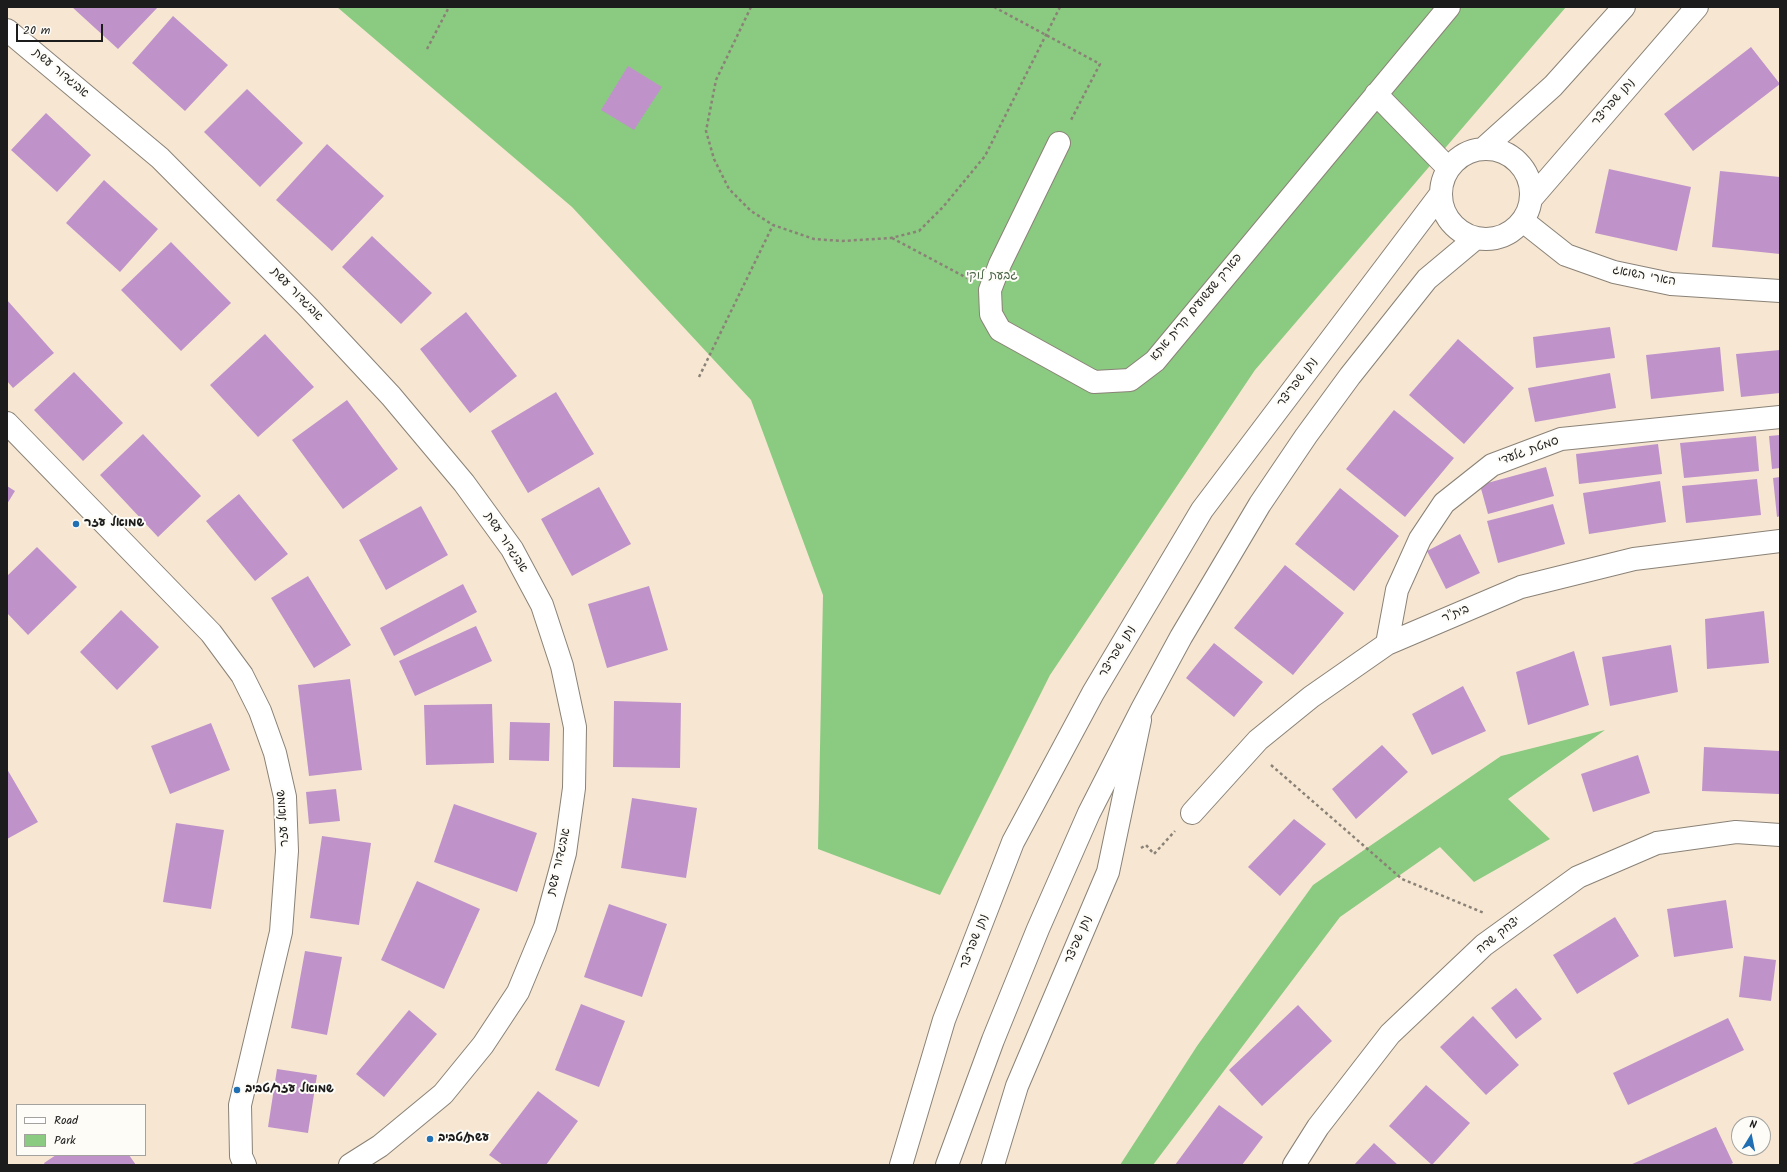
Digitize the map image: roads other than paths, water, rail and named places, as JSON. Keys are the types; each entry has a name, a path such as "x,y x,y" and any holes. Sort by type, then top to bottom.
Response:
{"street":[{"name":"פארק שעשועים קרית אתא","path":"1059,143 1000,264 990,290 991,314 1000,330 1094,382 1130,380 1155,361 1449,7"},
{"path":"1483,149 1553,86 1624,7"},
{"name":"נתן שפריצר","path":"1531,199 1697,7"},
{"name":"אביגדור עשת","path":"7,30 160,158 308,307 391,396 464,482 512,549 542,605 562,666 575,727 574,788 565,853 545,927 518,992 483,1045 443,1094 380,1146 350,1165"},
{"path":"1376,94 1448,168"},
{"path":"1483,149 1499,151 1513,158 1524,169 1530,184 1531,199 1528,211 1523,221 1502,237 1489,240 1476,238 1462,233 1450,223 1443,210 1440,195 1442,182 1448,168 1458,158 1470,152 1483,149"},
{"name":"נתן שפריצר","path":"901,1165 944,1020 1013,842 1093,693 1202,510 1440,195"},
{"name":"הארי השואג","path":"1523,221 1566,255 1614,272 1671,284 1780,290"},
{"path":"947,1165 993,1040 1038,929 1089,813 1142,709 1181,637 1260,504 1306,436 1350,376 1427,280 1476,238"},
{"name":"סמטת גלעדי","path":"1388,644 1397,590 1420,540 1444,504 1492,465 1561,439 1780,417"},
{"name":"שמואל עזר","path":"7,423 212,633 242,675 260,711 275,753 285,797 287,850 281,932 240,1105 241,1156 245,1165"},
{"name":"בית\"ר","path":"1192,813 1251,748 1311,697 1388,644 1522,587 1634,559 1780,541"},
{"name":"נתן שפיצר","path":"993,1165 1017,1086 1108,872 1142,709"},
{"name":"יצחק שדה","path":"1294,1165 1318,1127 1390,1034 1484,945 1578,877 1657,843 1736,832 1780,835"}],"place":[{"name":"שמואל עזר","path":"76,524"},
{"name":"שמואל עזר/טביב","path":"237,1090"},
{"name":"עשת/טביב","path":"430,1139"}],"park label":[{"name":"גבעת לוקי","path":"992,277"}]}
